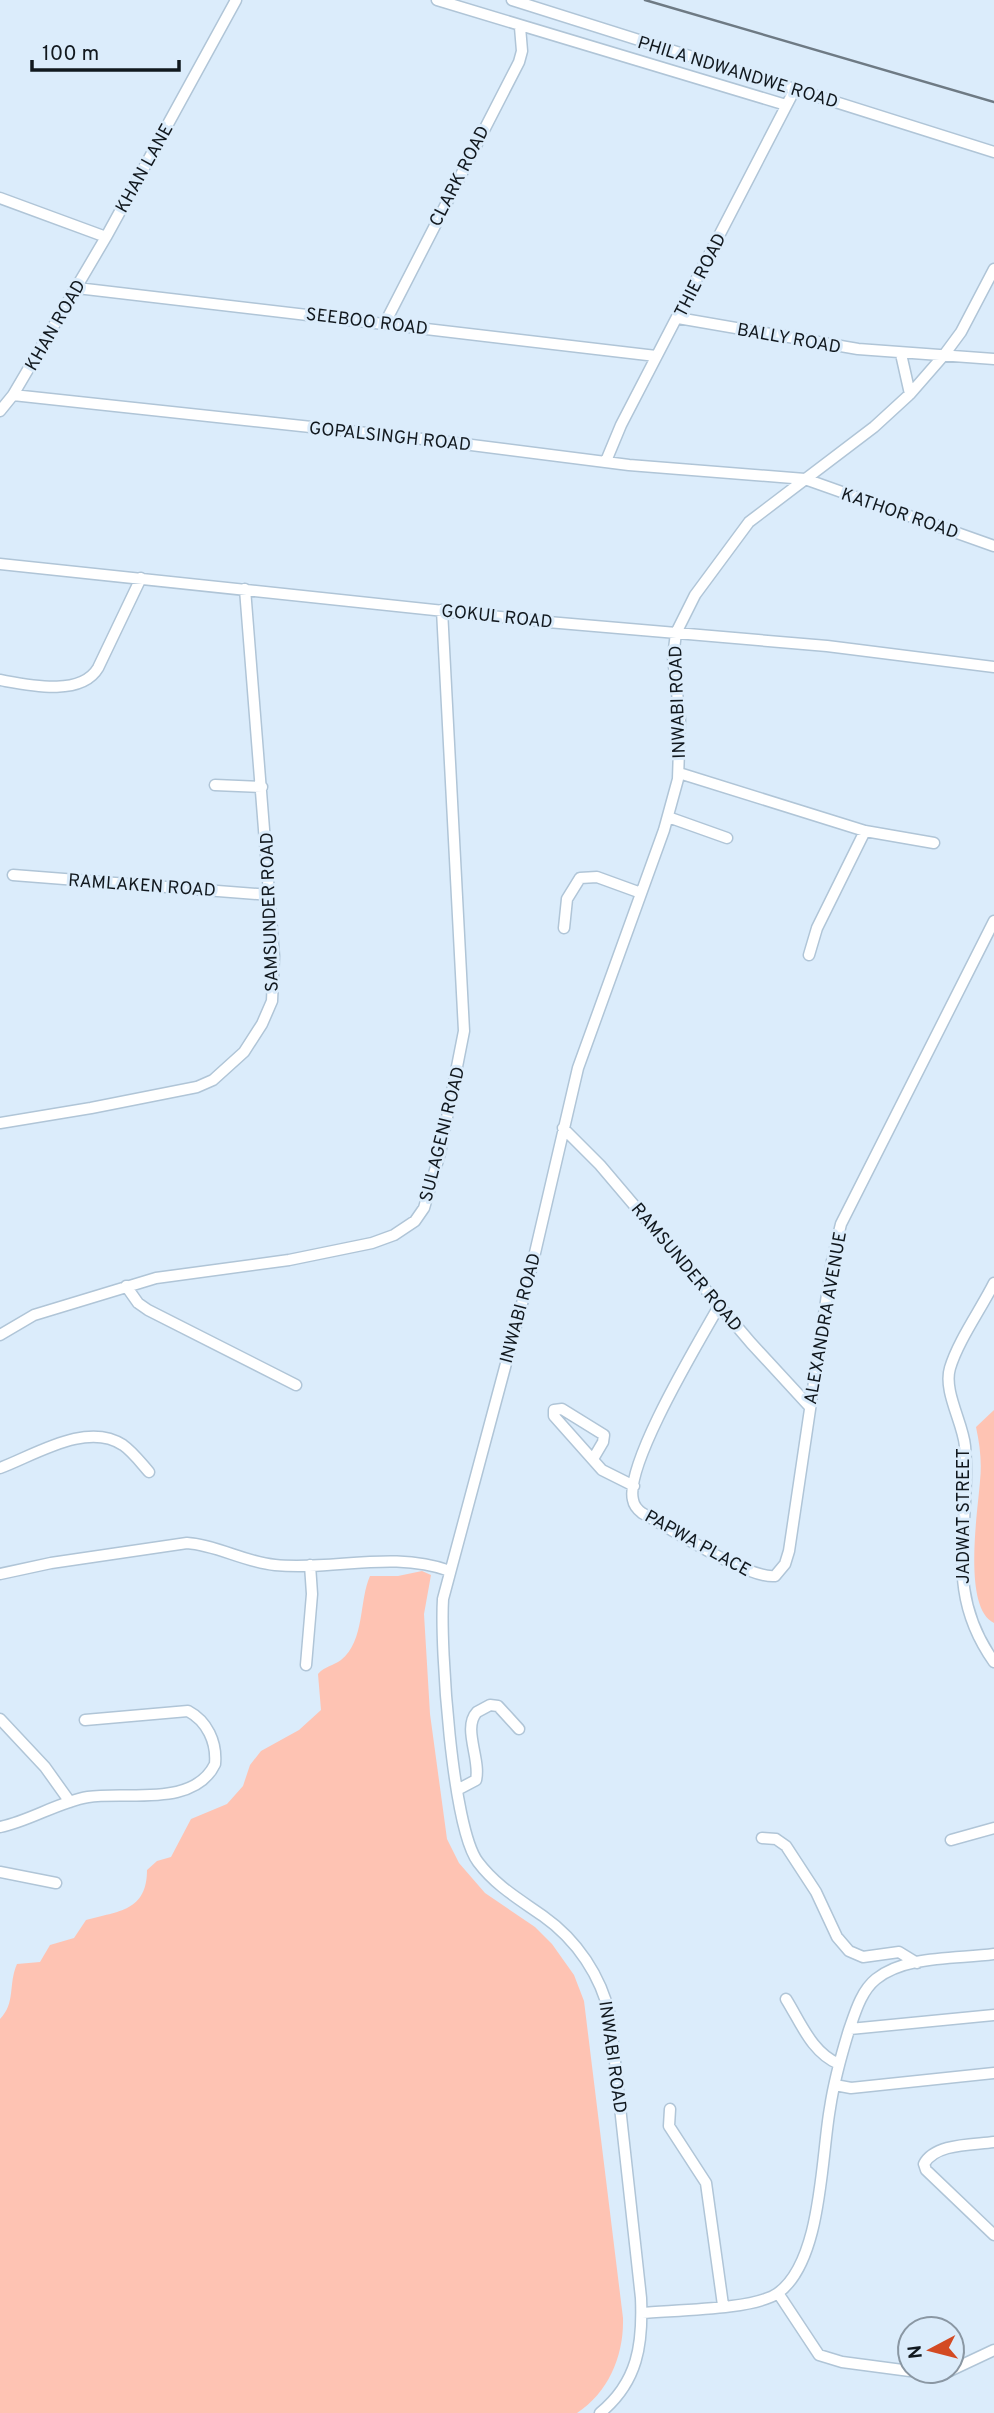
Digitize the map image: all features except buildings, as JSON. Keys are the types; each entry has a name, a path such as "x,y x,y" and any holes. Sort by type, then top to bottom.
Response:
{"street":[{"name":"KHAN LANE","path":"106,237 236,0"},
{"name":"PHILA NDWANDWE ROAD","path":"437,0 786,105"},
{"name":"PHILA NDWANDWE ROAD","path":"512,0 533,4 546,12 994,150"},
{"path":"546,12 550,0"},
{"name":"CLARK ROAD","path":"385,323 519,62 522,51 520,27"},
{"name":"THIE ROAD","path":"606,461 656,356 795,89"},
{"path":"0,198 106,237"},
{"name":"KHAN ROAD","path":"0,411 13,395 106,237"},
{"name":"INWABI ROAD","path":"600,2413 615,2401 632,2371 643,2337 610,2016 601,1983 558,1927 506,1892 476,1860 462,1826 457,1790 442,1614 450,1571 531,1270 582,1057 668,817 679,773 679,699 673,657 676,633 695,596 738,534 786,493 874,427 910,394 961,332 994,269"},
{"name":"SEEBOO ROAD","path":"77,288 656,356"},
{"name":"BALLY ROAD","path":"678,318 901,354 994,359"},
{"path":"901,354 910,394"},
{"name":"GOPALSINGH ROAD","path":"13,395 606,461 806,479"},
{"path":"767,476 786,493"},
{"name":"KATHOR ROAD","path":"806,479 994,546"},
{"name":"GOKUL ROAD","path":"0,564 442,610 827,646 994,667"},
{"path":"0,680 75,685 89,680 98,668 141,578"},
{"name":"SAMSUNDER ROAD","path":"0,1123 197,1087 226,1071 244,1052 272,1001 274,956 245,589"},
{"name":"SULAGENI ROAD","path":"0,1335 34,1315 156,1278 289,1260 372,1243 394,1235 415,1221 424,1208 440,1153 464,1031 442,610"},
{"path":"679,773 865,831 934,842"},
{"path":"215,785 262,787"},
{"path":"668,817 727,838"},
{"path":"809,955 817,928 865,831"},
{"name":"RAMLAKEN ROAD","path":"13,875 270,895"},
{"path":"564,928 567,899 580,878 597,877 641,893"},
{"name":"ALEXANDRA AVENUE","path":"775,1576 785,1564 789,1551 832,1261 841,1224 994,922"},
{"name":"RAMSUNDER ROAD","path":"564,1128 600,1165 719,1306 810,1407"},
{"name":"JADWAT STREET","path":"994,1283 953,1362 949,1377 965,1443 960,1576 962,1590 977,1632 994,1662"},
{"path":"126,1286 138,1303 148,1310 296,1385"},
{"name":"PAPWA PLACE","path":"719,1306 654,1422 634,1486 633,1502 642,1513 758,1575 775,1576"},
{"path":"593,1459 603,1442 604,1434 562,1409 554,1410 554,1416 602,1470 634,1486"},
{"path":"0,1468 66,1440 95,1437 122,1444 149,1472"},
{"path":"0,1574 51,1563 187,1543 202,1544 266,1563 310,1565 408,1562 450,1571"},
{"path":"306,1665 312,1602 310,1565"},
{"path":"457,1790 476,1780 478,1768 471,1719 477,1712 490,1705 498,1706 519,1729"},
{"path":"0,1827 89,1797 134,1797 176,1791 204,1778 215,1764 216,1753 207,1728 198,1717 188,1712 85,1720"},
{"path":"0,1719 45,1767 70,1802"},
{"path":"951,1840 994,1828"},
{"path":"762,1838 776,1839 786,1846 816,1892 837,1937 849,1951 863,1957 899,1952 917,1963"},
{"path":"0,1872 56,1882"},
{"path":"642,2312 762,2301 778,2293 795,2274 811,2237 839,2064 861,2000 875,1979 917,1963 994,1954"},
{"path":"786,1999 813,2045 828,2060 839,2064"},
{"path":"850,2029 994,2015"},
{"path":"835,2085 850,2088 994,2073"},
{"path":"670,2109 668,2126 706,2183 723,2305"},
{"path":"994,2142 946,2148 931,2154 924,2164 926,2170 994,2235"},
{"path":"778,2293 819,2355 842,2362 896,2369"},
{"path":"966,2363 994,2350"}],"shaded area":[{"path":"994,1410 994,1623 984,1614 978,1599 974,1557 981,1468 976,1427"},
{"path":"422,1571 431,1575 424,1614 430,1714 447,1839 459,1863 485,1893 535,1927 552,1944 574,1975 584,2001 623,2318 621,2346 612,2372 598,2394 577,2413 0,2413 0,2019 10,2000 17,1964 40,1962 50,1945 74,1938 86,1920 120,1911 136,1901 146,1884 147,1870 157,1861 171,1857 191,1819 227,1804 243,1786 250,1765 261,1751 299,1730 321,1710 318,1674 349,1652 358,1631 370,1576 398,1576"}],"railway":[{"path":"645,0 994,102"}]}
